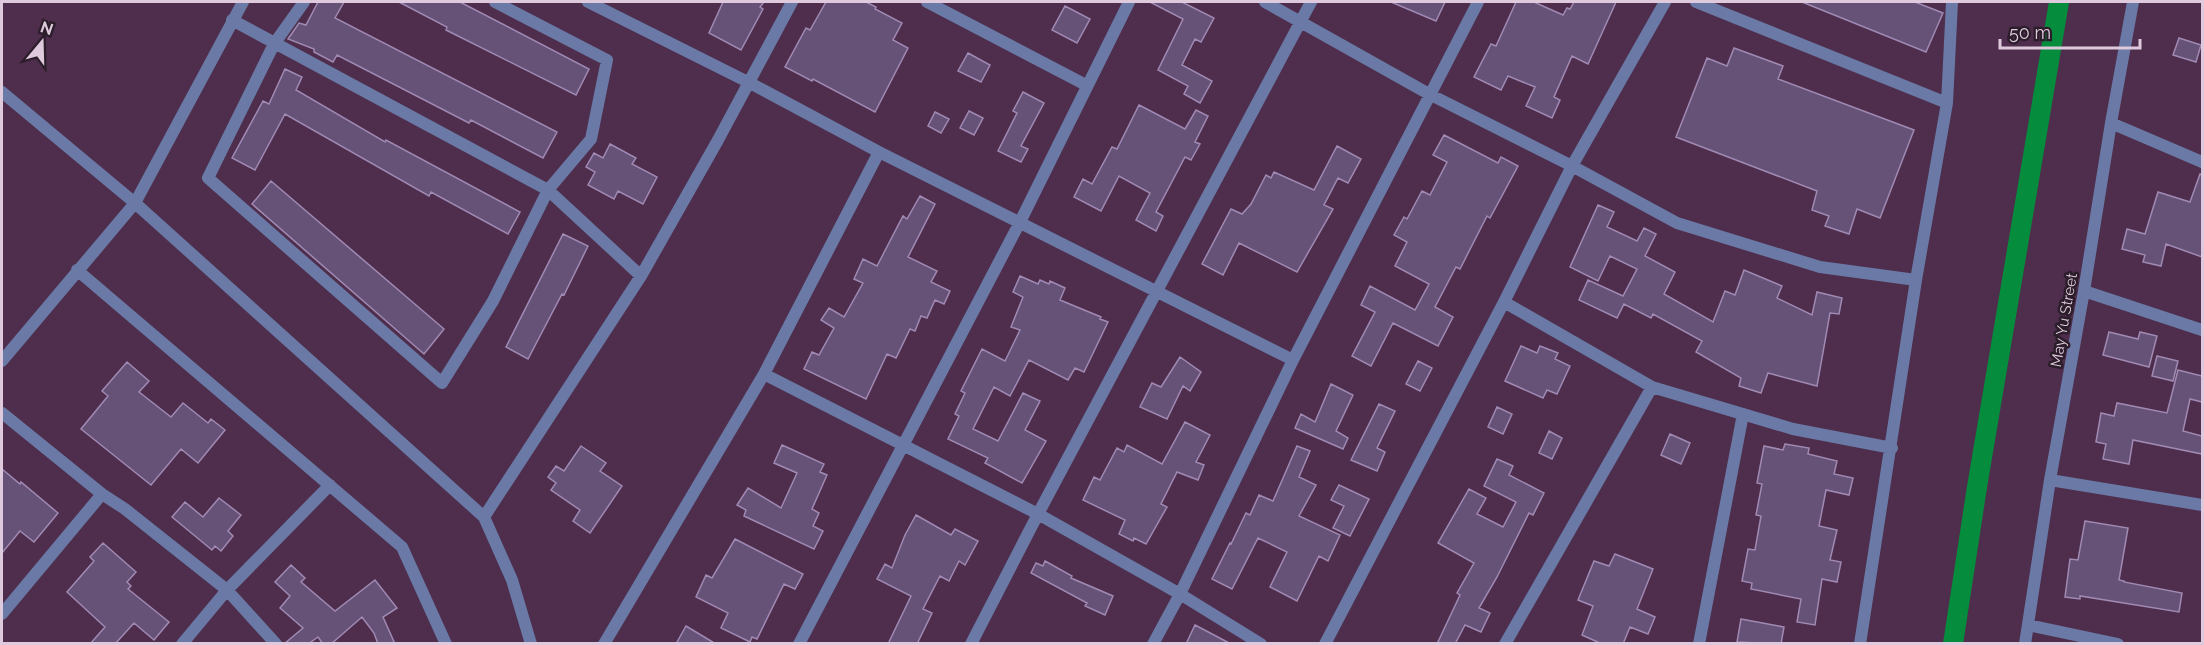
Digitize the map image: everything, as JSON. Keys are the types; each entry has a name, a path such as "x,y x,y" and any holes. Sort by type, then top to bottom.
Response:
{"street":[{"path":"2,361 135,202 243,2"},
{"path":"304,2 274,44 208,178 442,383 493,301 548,190 591,139 607,60 495,2"},
{"path":"588,2 750,83 879,152 1293,360"},
{"path":"484,518 641,276 750,83 792,2"},
{"path":"927,2 1086,85"},
{"path":"799,644 1020,222 1129,2"},
{"path":"1265,2 1429,94 1572,166 1677,223 1820,267 1916,280"},
{"path":"971,644 1311,2"},
{"path":"1153,644 1180,594 1293,360 1478,2"},
{"path":"1325,644 1504,302 1572,166 1665,2"},
{"path":"1696,2 1947,103"},
{"path":"1860,644 1892,448 1916,280 1947,103 1952,2"},
{"name":"May Yu Street","path":"2025,644 2049,480 2133,2"},
{"path":"232,21 548,190 641,276"},
{"path":"2,92 135,202 484,518 512,580 531,644"},
{"path":"2111,123 2202,162"},
{"path":"604,644 764,374 879,152"},
{"path":"77,270 402,547 446,644"},
{"path":"2084,291 2202,330"},
{"path":"1504,302 1652,387 1793,429 1892,448"},
{"path":"764,374 1038,514 1180,594 1261,644"},
{"path":"1505,644 1652,387"},
{"path":"2,413 102,494 125,509 227,590 276,644"},
{"path":"1699,644 1743,414"},
{"path":"2049,480 2202,505"},
{"path":"182,644 227,590 330,485"},
{"path":"2,614 102,494"},
{"path":"2028,625 2118,644"}],"building":[{"path":"318,2 344,2 335,18 557,132 543,158 337,55 333,62 314,52 314,49 288,39 299,23 306,25"},
{"path":"399,2 460,2 589,69 576,95 446,30 447,27"},
{"path":"723,2 764,2 760,7 763,9 741,50 709,33"},
{"path":"826,2 866,2 902,23 893,40 908,48 875,112 785,67 806,28 810,30"},
{"path":"1150,2 1182,2 1214,18 1201,42 1195,39 1182,65 1212,81 1200,103 1184,94 1188,86 1158,70 1183,19"},
{"path":"1391,2 1445,2 1436,21"},
{"path":"1516,2 1534,2 1563,15 1574,2 1616,2 1588,64 1572,56 1554,97 1560,100 1552,118 1526,106 1535,87 1508,76 1501,90 1474,77 1491,44 1496,46"},
{"path":"1802,2 1915,2 1943,13 1926,52"},
{"path":"1065,6 1090,19 1077,43 1052,30"},
{"path":"2179,38 2201,45 2196,62 2173,55"},
{"path":"1734,48 1783,66 1778,79 1914,130 1880,218 1857,209 1849,234 1825,226 1829,216 1812,210 1817,191 1676,137 1707,58 1727,66"},
{"path":"968,53 990,65 981,82 958,71"},
{"path":"285,69 302,77 296,90 385,142 386,140 520,212 508,234 431,192 429,196 285,114 255,170 232,158 263,101 269,104"},
{"path":"1023,92 1044,103 1021,146 1028,149 1021,162 998,151 1017,113 1013,111"},
{"path":"1139,105 1185,129 1196,110 1208,116 1195,142 1200,144 1191,160 1185,157 1156,212 1163,216 1156,231 1136,220 1150,193 1119,176 1101,211 1074,197 1083,179 1092,184 1112,147 1117,149"},
{"path":"969,111 983,118 974,135 960,128"},
{"path":"935,112 949,119 941,133 928,126"},
{"path":"1444,135 1498,163 1501,157 1518,166 1490,218 1487,216 1460,269 1456,267 1435,307 1453,317 1438,346 1393,323 1371,366 1352,356 1375,312 1361,305 1370,286 1415,310 1429,284 1395,266 1407,242 1394,235 1404,217 1407,219 1422,191 1430,195 1447,162 1433,155"},
{"path":"610,144 636,158 632,164 657,177 643,204 618,191 614,199 588,185 595,172 586,167 594,153 603,158"},
{"path":"1337,146 1361,159 1348,183 1338,178 1324,205 1333,209 1297,272 1239,243 1223,275 1202,264 1231,209 1242,214 1251,204 1266,175 1271,178 1274,172 1314,190"},
{"path":"2200,174 2202,175 2202,257 2166,244 2161,266 2143,262 2145,255 2122,249 2127,229 2145,234 2158,192 2190,202"},
{"path":"271,181 444,329 424,354 252,204"},
{"path":"920,196 935,204 908,257 937,271 931,282 950,291 944,304 935,300 927,318 921,316 915,331 910,329 896,358 887,354 866,399 804,369 812,352 819,355 834,328 821,320 829,308 844,317 863,283 854,279 863,259 877,266 903,216 907,219"},
{"path":"1598,205 1614,212 1607,227 1637,241 1644,228 1656,234 1645,256 1675,272 1664,294 1713,322 1725,291 1735,295 1744,270 1782,286 1777,298 1812,315 1817,292 1842,298 1839,314 1830,313 1817,386 1768,373 1761,393 1739,386 1741,378 1696,352 1702,341 1653,314 1651,318 1624,304 1617,318 1579,300 1588,280 1623,296 1637,269 1610,256 1598,281 1570,267"},
{"path":"563,234 588,246 528,359 506,347"},
{"path":"1020,276 1038,284 1040,280 1049,284 1050,281 1065,288 1060,300 1108,322 1084,372 1075,368 1068,380 1029,360 1010,396 994,387 973,429 998,441 1023,393 1040,401 1025,430 1046,441 1022,483 985,463 988,458 948,439 959,416 955,414 965,393 961,391 982,349 1005,361 1020,330 1011,327 1023,297 1013,292"},
{"path":"2109,332 2138,339 2140,332 2157,336 2149,367 2103,355"},
{"path":"1521,346 1537,353 1540,346 1558,353 1555,359 1570,366 1557,394 1547,390 1543,398 1505,381"},
{"path":"2157,356 2178,361 2173,381 2152,376"},
{"path":"1180,357 1201,372 1190,391 1183,386 1167,419 1140,407 1152,383 1161,387"},
{"path":"1418,361 1432,368 1420,391 1406,384"},
{"path":"127,362 149,381 139,392 171,417 183,403 208,423 211,419 225,430 198,463 181,449 151,485 81,429 108,396 102,391"},
{"path":"2178,370 2202,376 2202,402 2190,399 2183,431 2202,436 2202,454 2133,440 2129,464 2103,459 2106,444 2096,442 2101,413 2114,416 2117,403 2167,413"},
{"path":"1331,384 1353,395 1336,431 1348,438 1343,449 1295,428 1301,414 1315,422"},
{"path":"1379,404 1395,411 1377,448 1385,452 1377,471 1351,460"},
{"path":"1497,407 1512,414 1503,434 1488,427"},
{"path":"1185,422 1210,435 1196,462 1204,465 1198,480 1177,472 1161,504 1167,507 1146,544 1119,534 1125,520 1083,500 1094,477 1100,480 1117,448 1124,452 1127,445 1162,464"},
{"path":"1549,431 1562,438 1552,459 1539,453"},
{"path":"1670,434 1690,443 1681,464 1661,455"},
{"path":"1785,444 1809,448 1808,454 1837,461 1834,474 1853,478 1849,495 1826,490 1819,526 1837,530 1830,560 1841,562 1837,582 1822,579 1815,625 1797,622 1801,599 1751,589 1752,583 1742,581 1748,549 1755,550 1761,516 1756,515 1762,484 1757,483 1764,446 1783,450"},
{"path":"782,445 824,464 820,472 827,475 812,509 819,513 813,526 823,531 814,549 744,516 746,510 737,505 748,488 781,508 797,473 774,463"},
{"path":"581,446 606,463 600,471 622,486 590,533 573,521 580,510 551,490 556,483 548,477 556,466 564,471"},
{"path":"1297,446 1310,451 1299,477 1316,485 1299,516 1340,535 1328,561 1319,556 1297,601 1270,587 1287,552 1258,538 1232,589 1212,579 1246,513 1250,515 1259,495 1273,501"},
{"path":"1497,459 1513,466 1509,475 1544,493 1533,515 1529,513 1479,608 1490,613 1481,632 1465,625 1455,644 1437,644 1460,595 1457,593 1474,563 1438,543 1469,489 1486,498 1477,514 1503,527 1516,502 1484,486"},
{"path":"2,469 58,513 34,542 20,531 2,553"},
{"path":"1339,485 1369,499 1350,536 1333,528 1344,506 1331,500"},
{"path":"219,498 241,515 228,531 233,536 221,551 215,546 212,550 172,517 185,502 203,517"},
{"path":"916,515 951,535 955,529 978,541 965,565 959,561 949,581 940,576 923,609 932,613 917,644 888,644 911,596 877,579 885,564 892,568"},
{"path":"2085,521 2128,528 2119,580 2182,593 2179,612 2080,596 2080,599 2065,597 2070,559 2078,560"},
{"path":"735,539 803,574 795,589 784,584 757,639 752,637 750,642 721,628 728,613 696,597 706,575 712,578"},
{"path":"103,543 136,572 127,582 131,586 128,589 169,622 154,640 134,623 115,644 90,644 105,627 67,592 94,561 90,557"},
{"path":"1615,554 1653,569 1637,609 1655,617 1648,634 1630,627 1623,644 1602,644 1582,635 1593,606 1578,600 1594,561 1609,566"},
{"path":"1045,561 1072,576 1071,578 1113,596 1105,615 1085,606 1087,603 1031,573 1036,563 1043,566"},
{"path":"291,565 305,578 301,582 335,611 375,580 397,608 383,617 395,644 378,644 374,633 362,617 331,644 323,644 318,637 308,644 284,644 303,628 280,608 290,596 275,582"},
{"path":"1741,619 1784,627 1781,644 1737,642"},
{"path":"1195,625 1231,644 1186,644"},
{"path":"686,626 716,644 676,644"}],"waterway":[{"path":"1953,644 1977,487 2059,2"}]}
